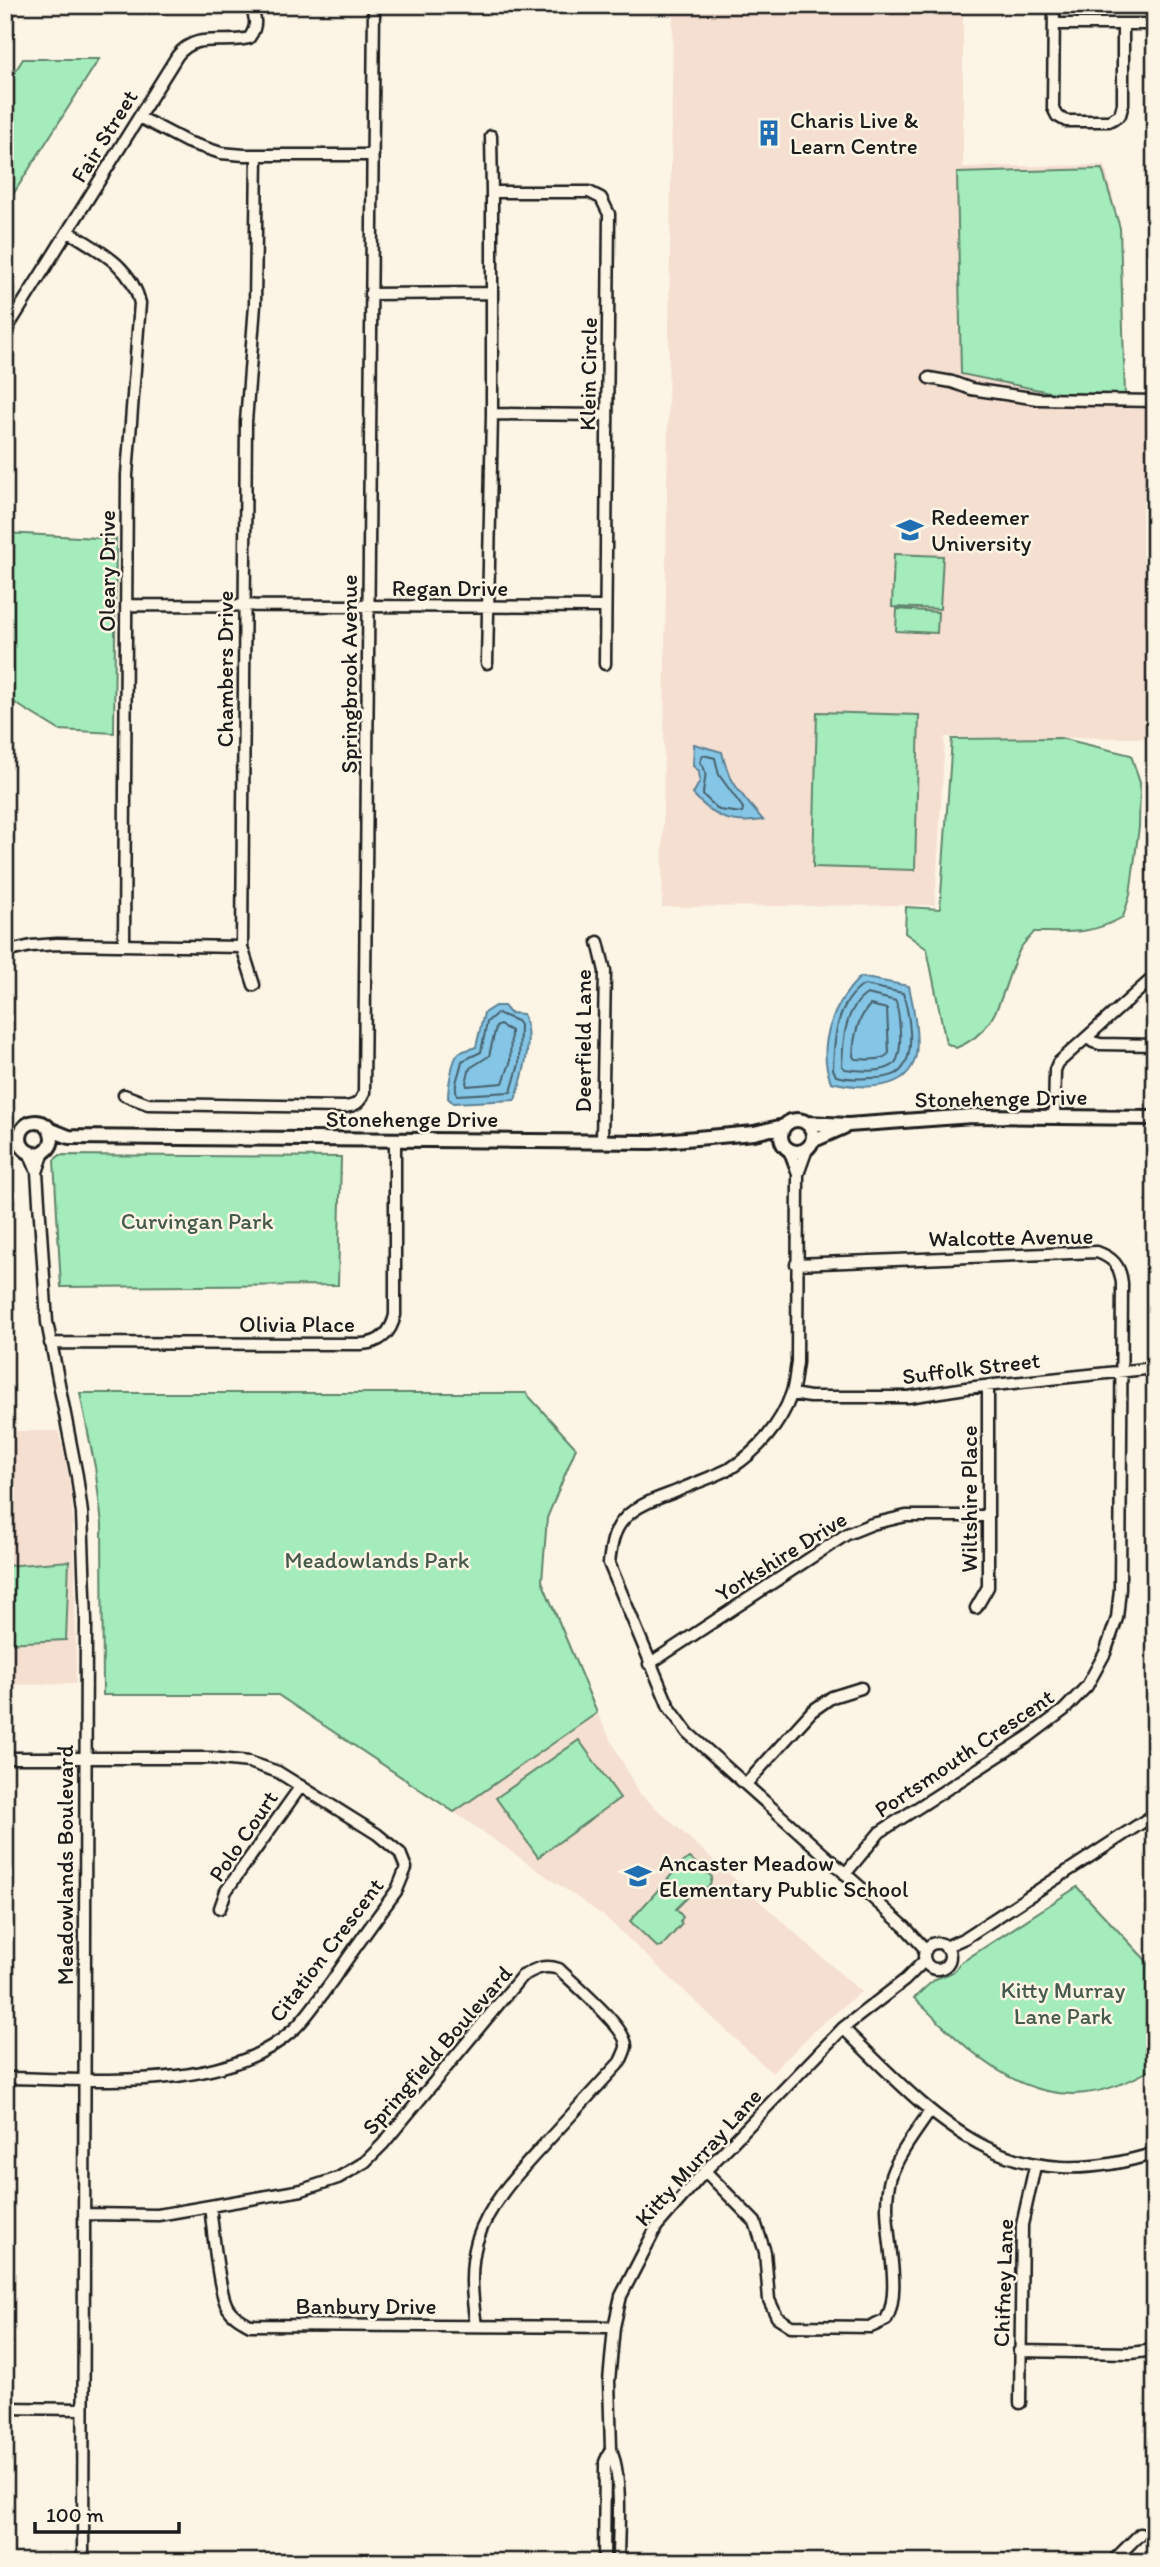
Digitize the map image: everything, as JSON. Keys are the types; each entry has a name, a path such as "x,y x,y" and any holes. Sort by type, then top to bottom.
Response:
{"street":[{"name":"Springbrook Avenue","path":"124,1095 148,1104 352,1107 360,1102 365,1080 374,5"},
{"path":"1054,5 1053,108 1058,116 1066,121 1110,121 1120,115 1123,104 1123,24"},
{"name":"Fair Street","path":"5,332 177,56 186,47 206,39 249,38 256,24 256,16 250,6"},
{"path":"1054,24 1155,24"},
{"path":"139,117 200,148 221,153 373,155"},
{"path":"486,663 492,414 491,136"},
{"name":"Chambers Drive","path":"254,985 242,947 246,422 255,305 257,155"},
{"name":"Klein Circle","path":"492,192 589,192 601,198 609,214 605,664"},
{"name":"Oleary Drive","path":"68,232 122,267 135,286 140,303 128,447 124,945"},
{"path":"370,294 492,293"},
{"path":"929,378 971,389 1050,400 1155,401"},
{"path":"492,414 607,415"},
{"name":"Regan Drive","path":"127,605 604,607"},
{"name":"Deerfield Lane","path":"598,942 605,971 602,1141"},
{"path":"5,953 44,945 242,947"},
{"path":"1054,1117 1055,1070 1061,1060 1155,976"},
{"path":"1087,1037 1100,1044 1155,1045"},
{"name":"Stonehenge Drive","path":"807,1123 848,1125 961,1117 1155,1118"},
{"path":"798,1174 780,1135 784,1126 797,1119 807,1123 812,1131 798,1174 797,1363 792,1394 780,1419 758,1447 730,1468 635,1510 617,1529 611,1545 609,1563 668,1707 688,1733 905,1927 928,1956 938,1944 947,1951 1155,1814"},
{"path":"5,1141 25,1149 47,1148 51,1134 41,1122 26,1125 22,1129 19,1137 25,1149"},
{"name":"Stonehenge Drive","path":"809,1145 848,1125"},
{"name":"Stonehenge Drive","path":"49,1129 69,1138 651,1142 754,1133 784,1126"},
{"path":"5,1133 22,1129"},
{"name":"Stonehenge Drive","path":"754,1133 786,1147"},
{"name":"Stonehenge Drive","path":"47,1148 69,1138"},
{"name":"Olivia Place","path":"50,1343 362,1344 378,1340 388,1332 394,1315 395,1139"},
{"path":"786,1147 798,1152 809,1145"},
{"name":"Meadowlands Boulevard","path":"37,1172 47,1148"},
{"name":"Meadowlands Boulevard","path":"25,1149 37,1172 41,1253 50,1343 82,1513 86,1621 83,2562"},
{"name":"Walcotte Avenue","path":"796,1264 1097,1252 1112,1258 1121,1272 1120,1370"},
{"name":"Suffolk Street","path":"792,1394 810,1397 908,1397 1155,1368"},
{"name":"Portsmouth Crescent","path":"845,1874 880,1832 1028,1737 1064,1710 1087,1686 1105,1653 1117,1618 1120,1589 1120,1370"},
{"name":"Wiltshire Place","path":"976,1608 988,1587 988,1387"},
{"name":"Yorkshire Drive","path":"649,1664 847,1534 872,1524 906,1516 988,1516"},
{"path":"746,1784 812,1711 832,1697 861,1688"},
{"name":"Citation Crescent","path":"5,1758 211,1758 249,1762 278,1772 377,1834 400,1853 406,1868 397,1890 307,2014 280,2041 254,2057 219,2068 163,2077 84,2079"},
{"name":"Polo Court","path":"220,1908 226,1891 301,1786"},
{"name":"Kitty Murray Lane","path":"618,2562 617,2480 616,2462 611,2449 609,2381 614,2327 621,2296 657,2226 705,2171 844,2028 905,1980 928,1956 943,1968 947,1964 947,1951"},
{"name":"Springfield Boulevard","path":"85,2214 158,2215 302,2190 338,2178 365,2162 383,2144 521,1977 535,1969 549,1966 559,1969 613,2021 626,2046 620,2062 510,2182 490,2212 477,2240 472,2269 471,2294 476,2326"},
{"path":"844,2028 930,2111 962,2135 989,2149 1035,2166 1078,2167 1122,2163 1155,2152"},
{"path":"5,2078 84,2079"},
{"path":"705,2171 755,2222 765,2252 769,2300 777,2317 791,2326 871,2327 886,2320 894,2298 888,2224 891,2177 901,2155 930,2111"},
{"name":"Chifney Lane","path":"1020,2403 1022,2225 1035,2166"},
{"name":"Banbury Drive","path":"210,2206 227,2307 236,2317 250,2325 614,2327"},
{"path":"1019,2351 1131,2353 1155,2350"},
{"path":"5,2408 82,2409"},
{"name":"Kitty Murray Lane","path":"604,2562 606,2462 611,2449"},
{"path":"1112,2562 1140,2534"}],"shaded area":[{"name":"Redeemer University","path":"673,5 963,5 963,167 1105,165 1120,228 1125,408 1155,409 1155,738 945,737 935,905 662,907"},
{"path":"5,1431 58,1431 66,1458 72,1501 76,1684 5,1685"},
{"name":"Ancaster Meadow Elementary Public School","path":"597,1713 638,1792 861,1992 817,2028 772,2073 604,1916 454,1812"}],"green space":[{"path":"23,59 99,59 5,207 5,87"},
{"path":"1102,169 1120,228 1125,395 1059,394 961,374 957,173"},
{"path":"5,533 116,539 114,733 59,730 5,697"},
{"path":"894,554 943,556 940,609 892,607"},
{"path":"897,609 938,612 937,633 896,631"},
{"path":"817,712 919,715 915,870 813,867"},
{"path":"1060,738 1131,755 1140,783 1139,827 1130,895 1123,917 1090,930 1034,932 1020,949 992,1019 971,1040 956,1048 946,1043 927,949 905,933 906,907 940,909 952,739"},
{"name":"Curvingan Park","path":"60,1155 341,1157 338,1285 61,1287 54,1160"},
{"name":"Meadowlands Park","path":"80,1393 526,1393 576,1448 547,1518 542,1581 597,1713 454,1812 278,1695 103,1695 102,1524 95,1467"},
{"path":"69,1561 66,1640 5,1643 5,1566"},
{"path":"579,1740 620,1798 538,1857 496,1798"},
{"path":"690,1858 712,1877 710,1885 704,1889 699,1886 676,1909 683,1917 680,1922 682,1924 662,1946 657,1947 630,1921 684,1861"},
{"name":"Kitty Murray Lane Park","path":"1077,1887 1155,1970 1155,2067 1118,2085 1083,2093 1052,2092 1023,2084 995,2068 968,2048 914,1998 933,1981 952,1972 959,1964"}],"water":[{"path":"694,744 722,752 732,780 763,820 724,818 708,809 693,794 700,781 699,771 693,766"},
{"path":"860,977 909,986 916,1025 916,1055 908,1072 889,1084 853,1086 831,1082 827,1068 830,1025 842,999"},
{"path":"495,1006 504,1006 510,1013 523,1014 526,1024 528,1046 522,1080 515,1100 453,1103 448,1098 454,1061 459,1053 476,1047 484,1013"}],"place":[{"name":"Charis Live & Learn Centre","path":"769,133"},
{"name":"Redeemer University","path":"910,530"},
{"name":"Ancaster Meadow Elementary Public School","path":"638,1876"}]}
